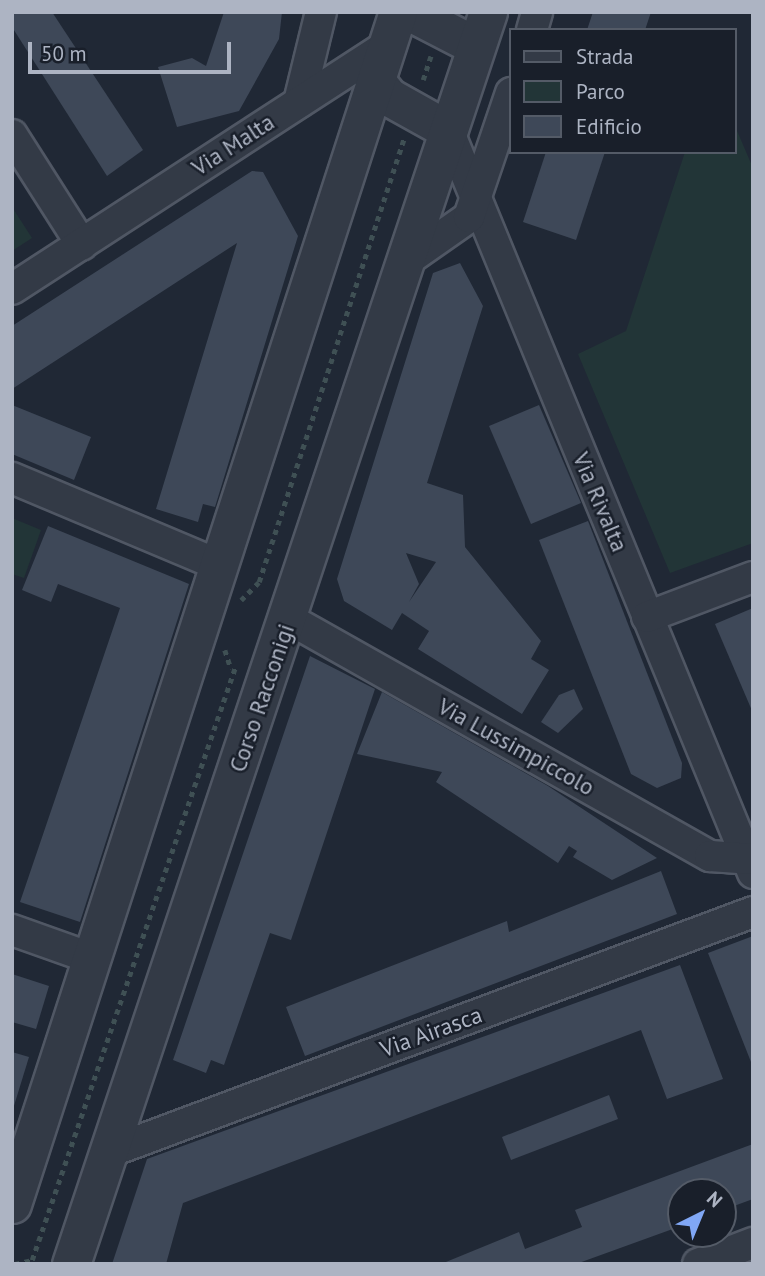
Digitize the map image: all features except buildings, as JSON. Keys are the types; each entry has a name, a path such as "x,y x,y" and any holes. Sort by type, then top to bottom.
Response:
{"street":[{"path":"299,102 321,12"},
{"path":"12,1204 217,564 398,12"},
{"name":"Corso Racconigi","path":"71,1264 289,619 402,264 482,29 426,18"},
{"name":"Via Malta","path":"12,289 386,46"},
{"path":"376,81 414,110 448,130"},
{"path":"402,264 450,233 476,204 510,96"},
{"name":"Via Rivalta","path":"448,130 476,204 751,864"},
{"path":"12,135 82,245"},
{"path":"12,478 217,564"},
{"path":"648,617 753,577"},
{"name":"Via Lussimpiccolo","path":"289,619 710,856 751,864"},
{"name":"Via Airasca","path":"109,1152 753,912"},
{"path":"12,930 91,958"},
{"path":"698,1264 753,1243"}],"path":[{"path":"259,582 414,110 426,18"},
{"path":"15,1264 34,1262 231,669"}],"green space":[{"path":"737,131 753,168 753,543 670,573 578,354 626,331 684,154 737,154"},
{"path":"12,207 32,238 12,251"},
{"path":"12,518 41,530 24,578 12,574"}]}
